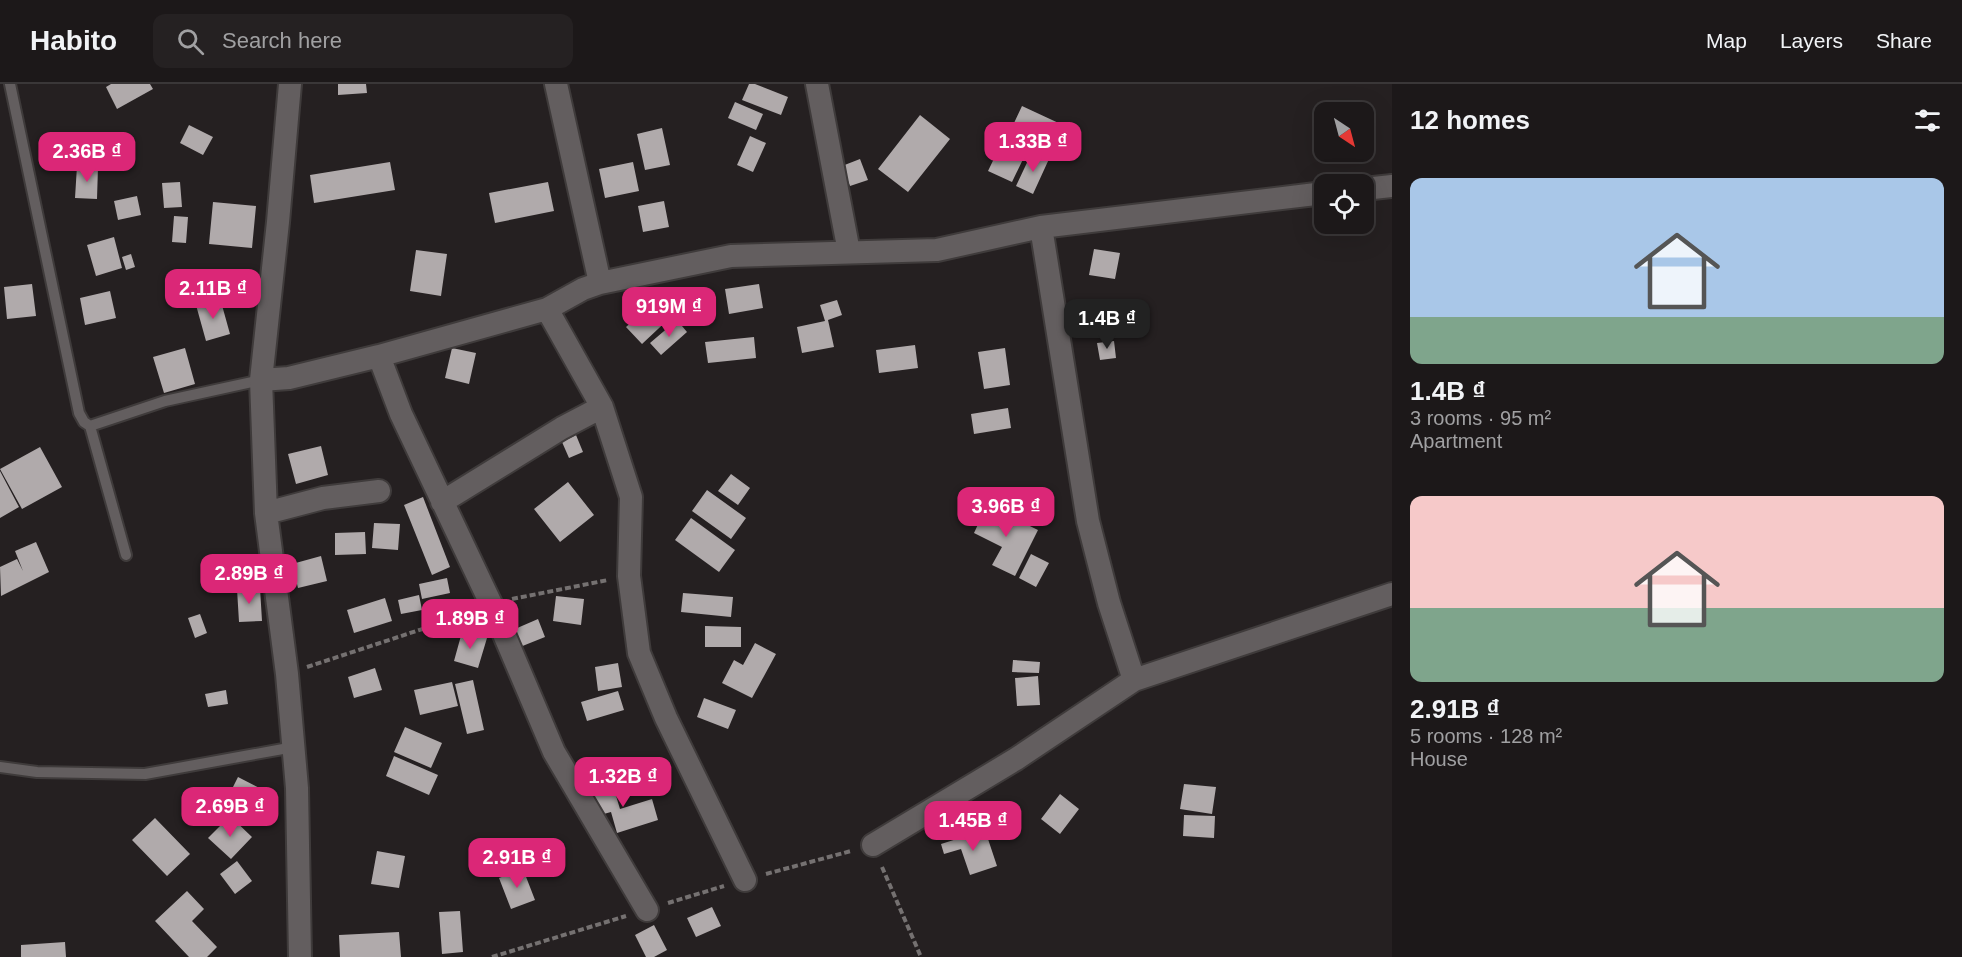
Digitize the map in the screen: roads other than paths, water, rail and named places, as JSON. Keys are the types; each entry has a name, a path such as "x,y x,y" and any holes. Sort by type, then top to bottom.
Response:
{"street":[{"path":"290,84 261,380 266,513 287,674 297,788 300,957"},
{"path":"556,84 600,283"},
{"path":"821,85 849,252"},
{"path":"1374,188 1392,186"},
{"path":"261,380 289,378 379,356 547,309 583,289 600,283 731,255 937,250 1041,227 1314,194"},
{"path":"1041,227 1088,521 1109,603 1134,680"},
{"path":"547,309 602,407 631,497 629,576 639,653 666,718 745,880"},
{"path":"379,356 401,414 492,606 562,768 647,910"},
{"path":"442,502 562,428 602,407"},
{"path":"266,513 323,498 379,491"},
{"path":"873,845 1016,759 1134,680 1392,594"}],"lane":[{"path":"10,84 79,413 84,422 90,426 126,555"},
{"path":"90,426 165,401 261,380"},
{"path":"0,767 37,772 145,774 294,747"}]}
